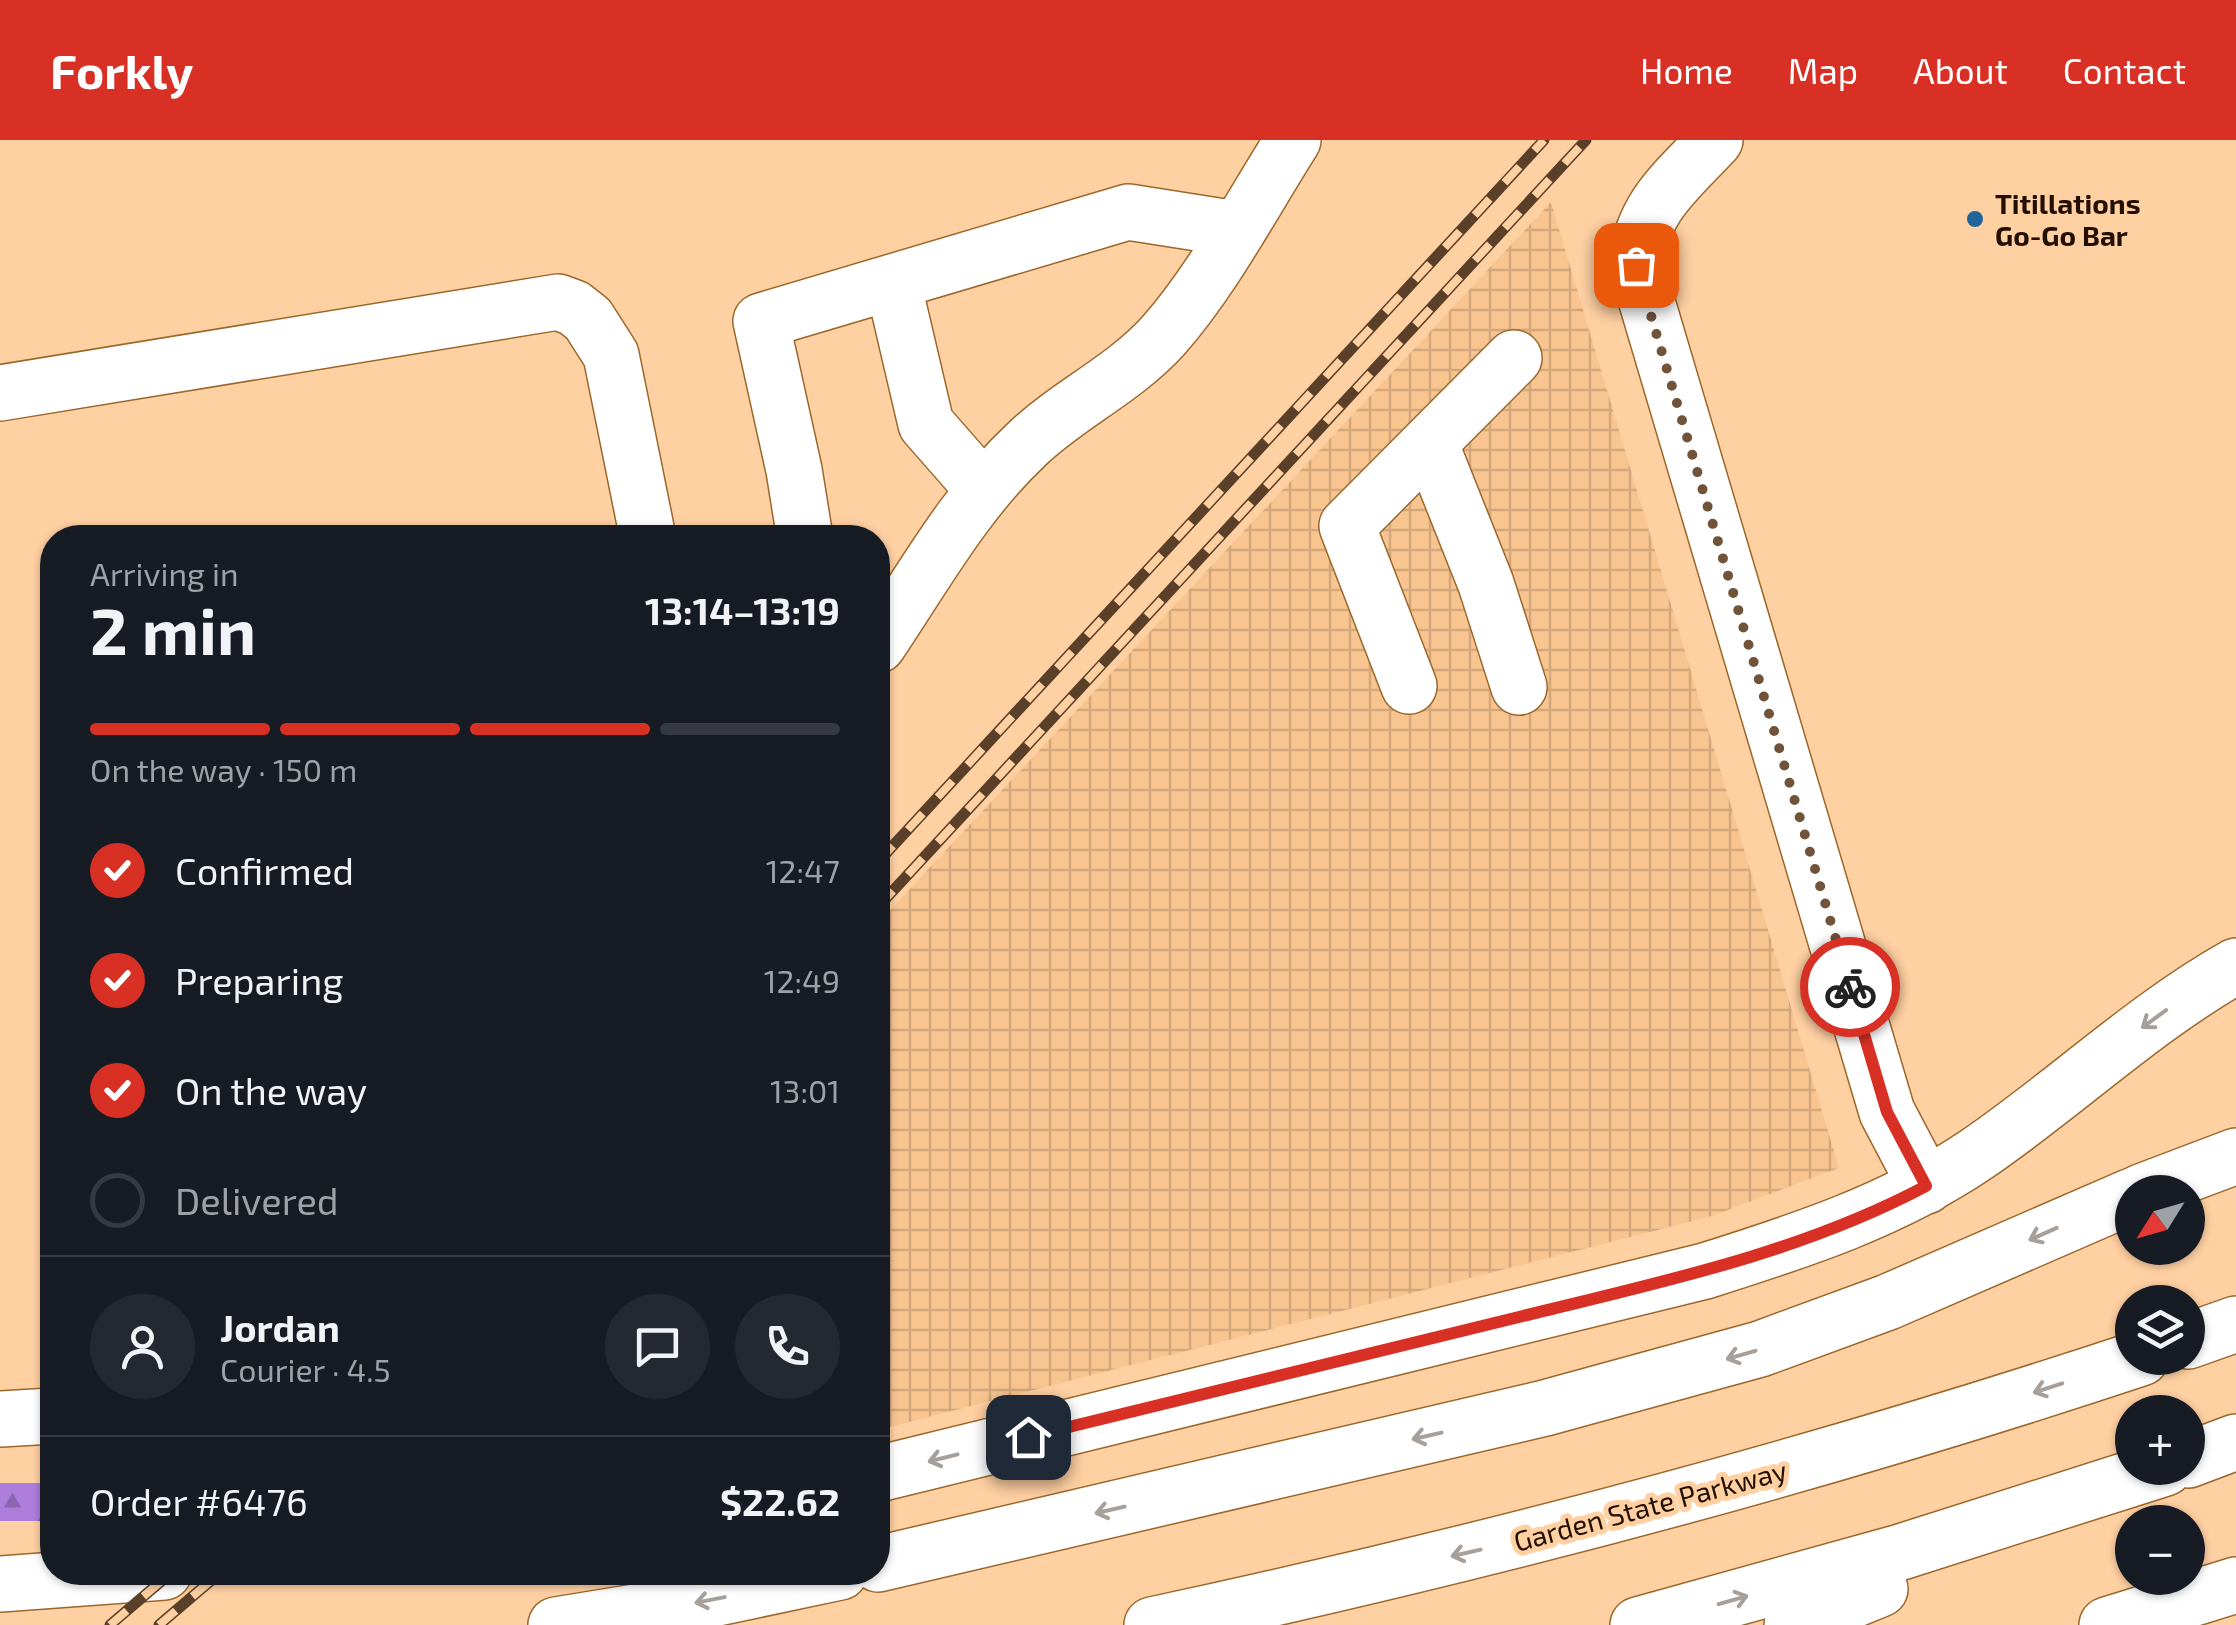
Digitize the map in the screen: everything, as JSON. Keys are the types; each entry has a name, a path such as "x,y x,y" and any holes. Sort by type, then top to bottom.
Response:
{"main road":[{"path":"890,626 984,488 1031,440 1144,355 1187,306 1293,140"},
{"path":"1716,140 1644,222 1636,265 1887,1112 1926,1186"},
{"path":"803,525 761,321 1128,212 1236,229"},
{"path":"894,283 926,424 984,488"},
{"path":"0,393 558,302 588,319 611,355 645,525"},
{"path":"1409,686 1347,526 1514,358"},
{"path":"1430,443 1486,584 1519,687"},
{"path":"890,1471 1705,1272 1823,1233 1882,1210 1926,1186 1990,1144 2162,1012 2236,966"},
{"path":"2186,1175 2236,1156"},
{"path":"890,1561 1545,1408 1742,1354 1841,1320 2115,1203"},
{"path":"2205,1335 2236,1324"},
{"name":"Garden State Parkway","path":"1152,1625 1511,1542 1696,1494 2115,1366"},
{"path":"0,1419 40,1417"},
{"path":"2205,1454 2236,1442"},
{"path":"1638,1625 1883,1557 2115,1484"},
{"path":"1792,1625 2124,1485"},
{"path":"556,1625 779,1585"},
{"path":"2107,1625 2236,1585"}],"shaded area":[{"path":"1551,202 1839,1168 1712,1216 890,1427 890,910"}],"green space":[{"path":"0,1483 40,1483 40,1521 0,1521"}],"railway":[{"path":"890,849 1544,140"},
{"path":"890,894 1586,140"},
{"path":"110,1625 157,1585"},
{"path":"159,1625 206,1585"}],"way so far":[{"path":"1636,265 1850,987"}],"place":[{"name":"Titillations Go-Go Bar","path":"1975,219"}],"route":[{"path":"1028,1437 1705,1272 1823,1233 1882,1210 1926,1186 1887,1112 1850,987"}]}
